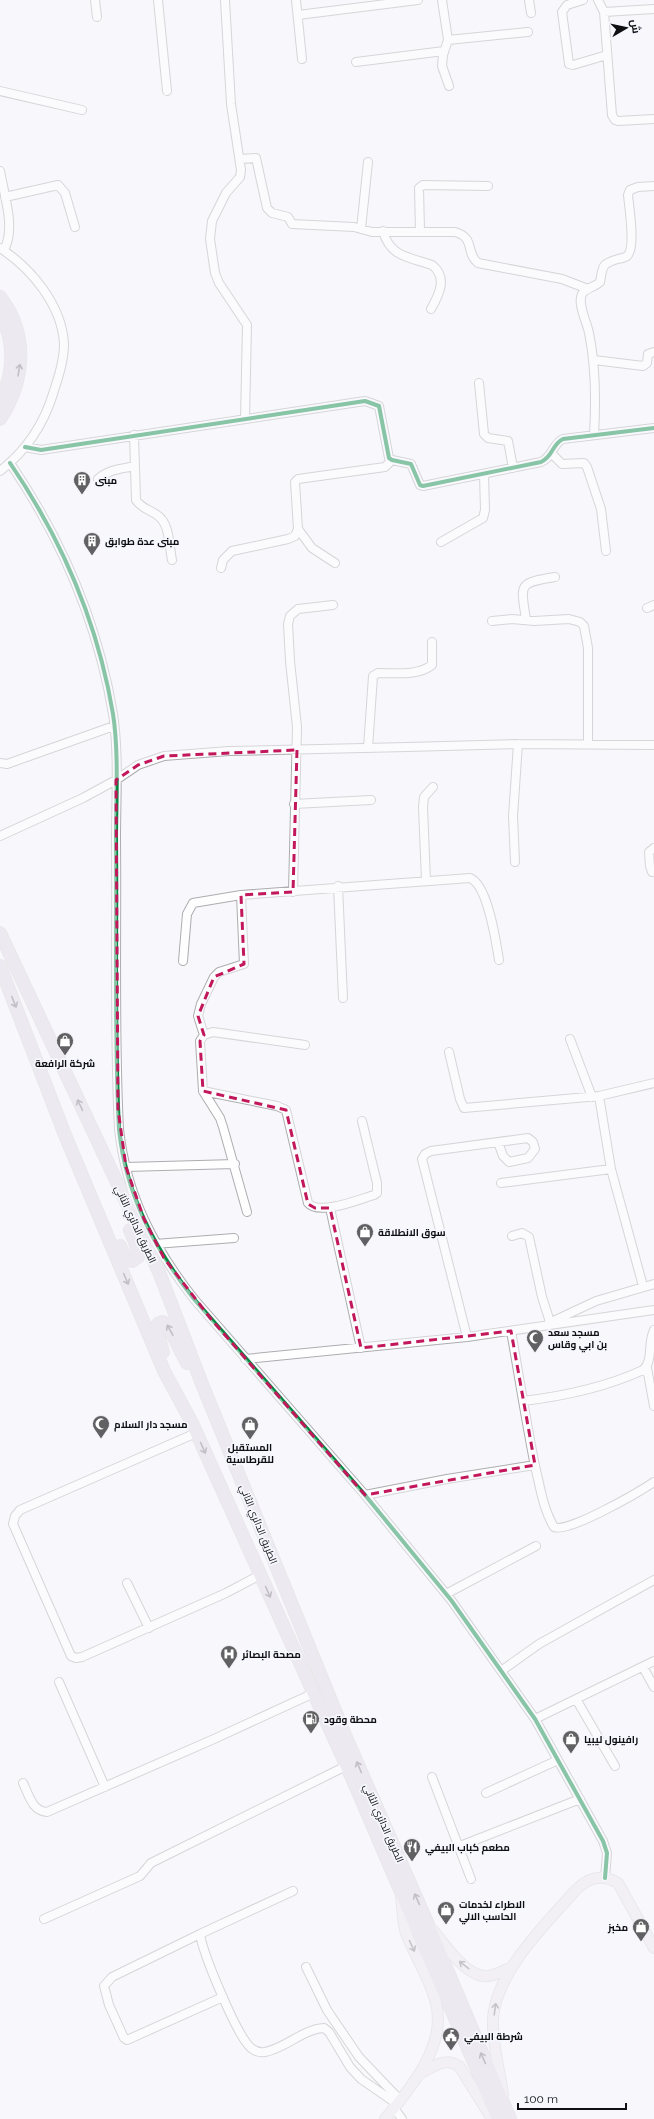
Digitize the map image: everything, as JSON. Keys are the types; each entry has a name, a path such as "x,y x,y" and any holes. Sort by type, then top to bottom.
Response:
{"highway":[{"path":"0,297 16,325 21,355 19,373 14,393 0,419"},
{"path":"0,315 9,333 11,352 8,379 0,401"},
{"name":"الطريق الدائري الثاني","path":"0,933 165,1286 202,1384 320,1673 510,2119"},
{"name":"الطريق الدائري الثاني","path":"0,966 65,1135 164,1371 194,1428 314,1693 498,2119"},
{"path":"65,1135 84,1165 125,1258 129,1261 134,1260 138,1257 139,1252 97,1154 91,1129"},
{"path":"194,1428 156,1328 158,1324 162,1322 167,1324 186,1361 280,1587 309,1654 320,1673"}],"main road":[{"path":"504,2103 493,2020 497,1996 512,1967 578,1887 584,1882 605,1878 622,1886 653,1944"},
{"path":"385,2119 421,2073 430,2051 439,2017 430,1987 406,1932 401,1895"},
{"path":"427,1922 460,1962 476,1974 488,1976 512,1967"},
{"path":"421,2073 442,2062 453,2062 459,2066 492,2119"}],"street":[{"path":"95,0 97,17"},
{"path":"158,0 167,91"},
{"path":"225,0 231,104 240,159 240,177 226,193 212,221 210,239 215,273 219,283 247,325 245,418"},
{"path":"296,0 302,59"},
{"path":"298,15 418,0"},
{"path":"445,0 448,40 444,51 442,66 449,86"},
{"path":"530,0 531,13"},
{"path":"584,0 567,4 562,12 569,64 573,65 607,55"},
{"path":"598,0 604,12 612,111 615,120 654,119"},
{"path":"604,12 654,9"},
{"path":"448,40 528,32"},
{"path":"356,62 444,51"},
{"path":"0,91 82,110"},
{"path":"240,159 256,158 267,208 272,213 288,217 291,224 354,227 382,231 450,231 464,235 468,239 473,258 480,264 562,279 588,289"},
{"path":"361,229 368,162"},
{"path":"0,171 10,230 8,240 2,249 27,270 40,286 55,311 63,335 62,360 52,397 43,421 25,447 0,471"},
{"path":"5,197 58,185 65,193 75,227"},
{"path":"420,231 419,191 421,186 488,186"},
{"path":"594,435 594,360 581,301 583,293 600,282 603,266 606,262 627,257 629,254 632,233 628,195 630,190 638,187 654,186"},
{"path":"382,231 386,242 394,252 437,268 440,276 441,289 431,309"},
{"path":"594,360 644,366 647,362 648,354 654,352"},
{"path":"479,383 484,434 488,438 508,441 513,468"},
{"path":"25,447 41,450 245,418 371,402 379,406 382,412 388,455 392,460 411,464 420,485 423,486 542,462 552,454 557,443 563,439 654,428"},
{"path":"134,435 136,500 141,506 158,515 165,523 172,560"},
{"path":"552,454 564,465 584,463 587,467 601,510 606,551"},
{"path":"221,568 223,560 232,551 288,539 295,536 298,529 294,487 296,481 386,467 392,460"},
{"path":"10,463 48,526 76,585 97,646 114,726 116,780 118,1090 121,1149 144,1219 155,1244 194,1299 365,1495 446,1594 535,1719 580,1798 605,1847 607,1853 605,1878"},
{"path":"98,479 104,473 135,466"},
{"path":"441,542 483,518 485,510 484,474"},
{"path":"298,529 312,548 335,563"},
{"path":"526,620 522,590 525,584 533,580 554,577"},
{"path":"294,892 294,804 297,727 289,655 288,624 290,616 293,612 303,608 334,605"},
{"path":"492,621 512,619 572,620 580,622 586,630 588,648 588,744"},
{"path":"368,748 373,676 378,673 418,671 428,668 432,665 433,659 432,642"},
{"path":"0,763 7,764 114,726"},
{"path":"515,862 513,816 518,744"},
{"path":"0,836 76,801 116,780 138,764 164,756 229,751 518,744 654,745"},
{"path":"426,881 423,807 424,797 433,787"},
{"path":"294,804 371,800"},
{"path":"652,872 649,852 654,848"},
{"path":"183,960 189,907 193,902 241,895 294,892 338,886 470,878 477,882 486,901 499,960"},
{"path":"338,886 343,998"},
{"path":"204,1035 198,1016 201,1004 214,977 219,972 244,964 241,895"},
{"path":"247,1212 235,1164 220,1118 203,1091 200,1041 204,1035 213,1032 305,1045"},
{"path":"570,1039 595,1096 611,1169 643,1286"},
{"path":"449,1052 460,1099 464,1108 595,1096 654,1083"},
{"path":"203,1091 277,1106 286,1110 308,1203 315,1208 330,1208 377,1193 377,1183 362,1121"},
{"path":"467,1337 422,1159 428,1152 498,1142"},
{"path":"126,1167 235,1164"},
{"path":"501,1183 611,1169"},
{"path":"330,1208 360,1348"},
{"path":"512,1236 522,1233 529,1237 542,1297 550,1322"},
{"path":"155,1244 234,1238"},
{"path":"541,1326 585,1305 643,1286 654,1284"},
{"path":"245,1359 467,1337 654,1310"},
{"path":"654,1330 651,1336 651,1360 647,1368 654,1406"},
{"path":"511,1331 522,1401 535,1465 550,1521 558,1529 595,1515 654,1482"},
{"path":"522,1401 562,1396 591,1390 625,1378 647,1368"},
{"path":"194,1428 20,1510 15,1516 13,1524 71,1656 76,1658 82,1657 226,1593 260,1575"},
{"path":"365,1495 447,1478 535,1465"},
{"path":"446,1594 536,1546"},
{"path":"501,1671 539,1644 654,1580"},
{"path":"127,1583 149,1628"},
{"path":"535,1719 654,1661"},
{"path":"643,1667 654,1687"},
{"path":"59,1682 105,1787"},
{"path":"23,1783 35,1808 40,1812 47,1812 314,1693"},
{"path":"576,1699 615,1766"},
{"path":"486,1793 558,1760"},
{"path":"44,1919 140,1876 151,1864 346,1766"},
{"path":"432,1777 460,1846 471,1879"},
{"path":"460,1846 580,1798"},
{"path":"223,1998 137,2037 127,2040 124,2038 109,2005 104,1986 112,1977 293,1891"},
{"path":"200,1934 223,1998 250,2047 261,2052 272,2050 312,2030 324,2028 329,2032 353,2071 361,2079 397,2104"},
{"path":"306,1967 326,2010 355,2051 397,2104 402,2119"}],"highlighted area":[{"path":"297,750 293,892 241,895 244,964 214,977 198,1016 204,1035 200,1041 203,1091 286,1110 308,1204 315,1208 330,1208 361,1348 511,1331 535,1465 365,1495 211,1319 164,1258 144,1219 126,1167 118,1109 116,780 138,765 164,756"}],"cycle path":[{"path":"25,447 41,450 365,401 379,406 389,458 411,464 420,485 423,486 541,462 548,457 559,441 563,439 654,428"},
{"path":"10,463 46,521 75,583 98,647 113,714 117,760 116,1020 119,1129 128,1176 144,1220 166,1260 194,1299 365,1495 451,1600 535,1719 603,1841 607,1853 605,1878"}],"place":[{"name":"مبنى","path":"82,495"},
{"name":"مبنى عدة طوابق","path":"92,556"},
{"name":"شركة الرافعة","path":"65,1056"},
{"name":"سوق الانطلاقة","path":"365,1247"},
{"name":"مسجد سعد بن ابي وقاس","path":"535,1353"},
{"name":"مسجد دار السلام","path":"101,1439"},
{"name":"المستقبل للقرطاسية","path":"250,1440"},
{"name":"مصحة البصائر","path":"229,1669"},
{"name":"محطة وقود","path":"311,1734"},
{"name":"رافينول ليبيا","path":"571,1754"},
{"name":"مطعم كباب البيفي","path":"412,1862"},
{"name":"الاطراء لخدمات الحاسب الالي","path":"446,1925"},
{"name":"مخبز","path":"641,1942"},
{"name":"شرطة البيفي","path":"451,2051"}]}
